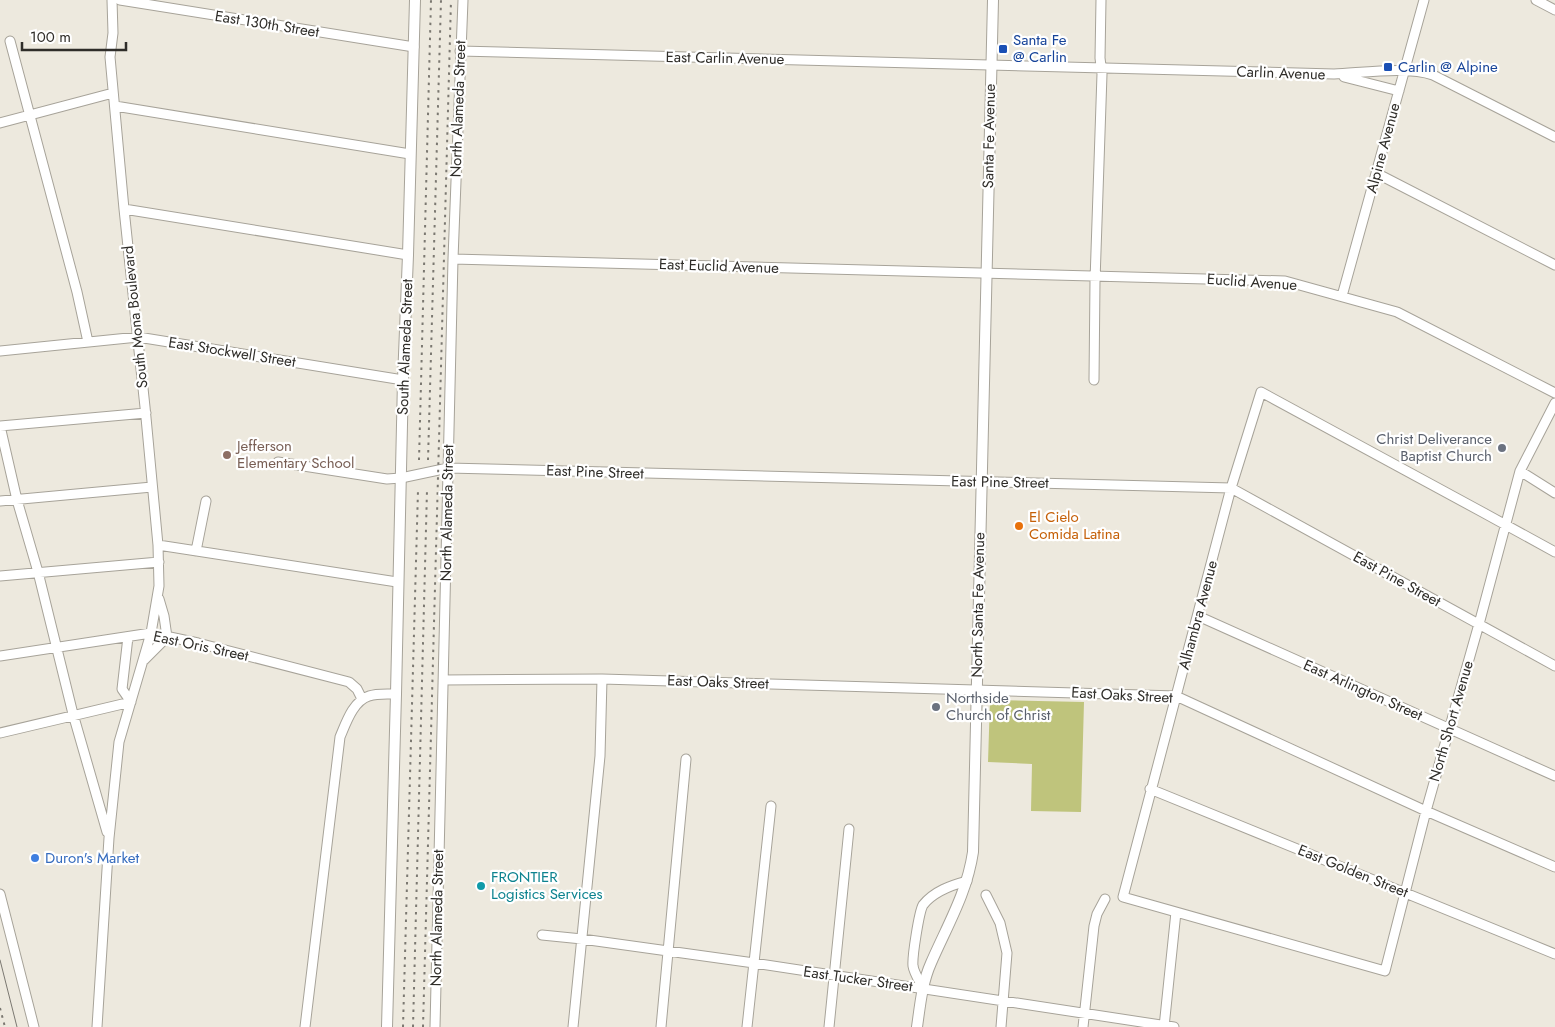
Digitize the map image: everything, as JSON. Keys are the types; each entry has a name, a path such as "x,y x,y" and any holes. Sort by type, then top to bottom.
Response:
{"main road":[{"name":"South Alameda Street","path":"396,694 397,582 415,0"},
{"name":"Santa Fe Avenue","path":"986,273 993,0"},
{"name":"North Santa Fe Avenue","path":"923,988 930,964 958,906 967,881 973,852 986,273"},
{"path":"387,1027 396,694"},
{"path":"917,1027 923,988"}],"street":[{"name":"South Mona Boulevard","path":"97,1027 109,838 119,742 151,633 158,596 159,562 146,413 113,93 110,57 113,33 112,0"},
{"name":"East 130th Street","path":"120,0 414,47"},
{"name":"North Alameda Street","path":"435,1027 453,259 462,0"},
{"path":"1094,380 1102,68 1100,58 1101,0"},
{"name":"Alpine Avenue","path":"1342,296 1424,0"},
{"path":"1536,0 1555,10"},
{"path":"10,41 77,292 88,342"},
{"name":"East Carlin Avenue","path":"460,51 991,64"},
{"name":"Carlin Avenue","path":"991,64 1334,74 1423,72 1433,75 1555,137"},
{"path":"1334,74 1398,91"},
{"path":"0,123 113,93"},
{"path":"115,106 410,154"},
{"path":"1376,173 1555,265"},
{"path":"124,209 408,255"},
{"name":"East Euclid Avenue","path":"453,259 986,273"},
{"name":"Euclid Avenue","path":"986,273 1286,281 1397,312 1554,389"},
{"name":"East Stockwell Street","path":"0,350 138,337 403,380"},
{"name":"Alhambra Avenue","path":"1176,912 1123,897 1231,488 1261,392 1506,525"},
{"name":"North Short Avenue","path":"1176,912 1385,971 1448,728 1479,624 1520,471 1555,403"},
{"path":"109,838 73,714 38,572 17,500 0,426 146,413"},
{"name":"East Pine Street","path":"278,462 387,479 401,478 448,468 1231,488 1555,666"},
{"path":"1520,471 1555,493"},
{"path":"0,501 152,487"},
{"path":"196,551 206,501"},
{"path":"1506,525 1555,552"},
{"path":"158,545 397,582"},
{"path":"0,576 159,562"},
{"path":"143,662 167,637 158,596"},
{"name":"East Arlington Street","path":"1198,616 1555,776"},
{"name":"East Oris Street","path":"0,656 151,633 349,682 357,689 362,699"},
{"path":"0,733 73,714 131,702 122,689 128,637"},
{"path":"573,1027 600,756 602,679"},
{"name":"East Oaks Street","path":"444,680 602,679 1176,696 1555,868"},
{"path":"305,1027 340,737 346,722 362,699 370,695 396,694"},
{"path":"661,1027 686,759"},
{"name":"East Golden Street","path":"1150,789 1555,954"},
{"path":"747,1027 771,806"},
{"path":"829,1027 849,829"},
{"path":"923,988 913,967 919,914 923,906 931,898 949,886 967,881"},
{"path":"0,894 34,1027"},
{"path":"986,895 1000,923 1007,953 1001,1027"},
{"path":"1083,1027 1094,926 1105,899"},
{"path":"1164,1026 1176,912"},
{"name":"East Tucker Street","path":"542,935 582,938 754,963 1174,1027"}],"green space":[{"path":"990,700 1084,702 1081,812 1031,811 1032,764 988,762"}],"tram line":[{"path":"0,960 17,1027"}],"railway":[{"path":"419,460 431,0"},
{"path":"428,460 441,0"},
{"path":"423,1027 451,0"},
{"path":"403,1027 418,490"},
{"path":"413,1027 427,490"},
{"path":"0,1008 5,1027"}],"place":[{"name":"Santa Fe @ Carlin","path":"1003,49"},
{"name":"Carlin @ Alpine","path":"1388,67"},
{"name":"Christ Deliverance Baptist Church","path":"1502,448"},
{"name":"Jefferson Elementary School","path":"227,455"},
{"name":"El Cielo Comida Latina","path":"1019,526"},
{"name":"Northside Church of Christ","path":"936,707"},
{"name":"Duron's Market","path":"35,858"},
{"name":"FRONTIER Logistics Services","path":"481,886"}]}
